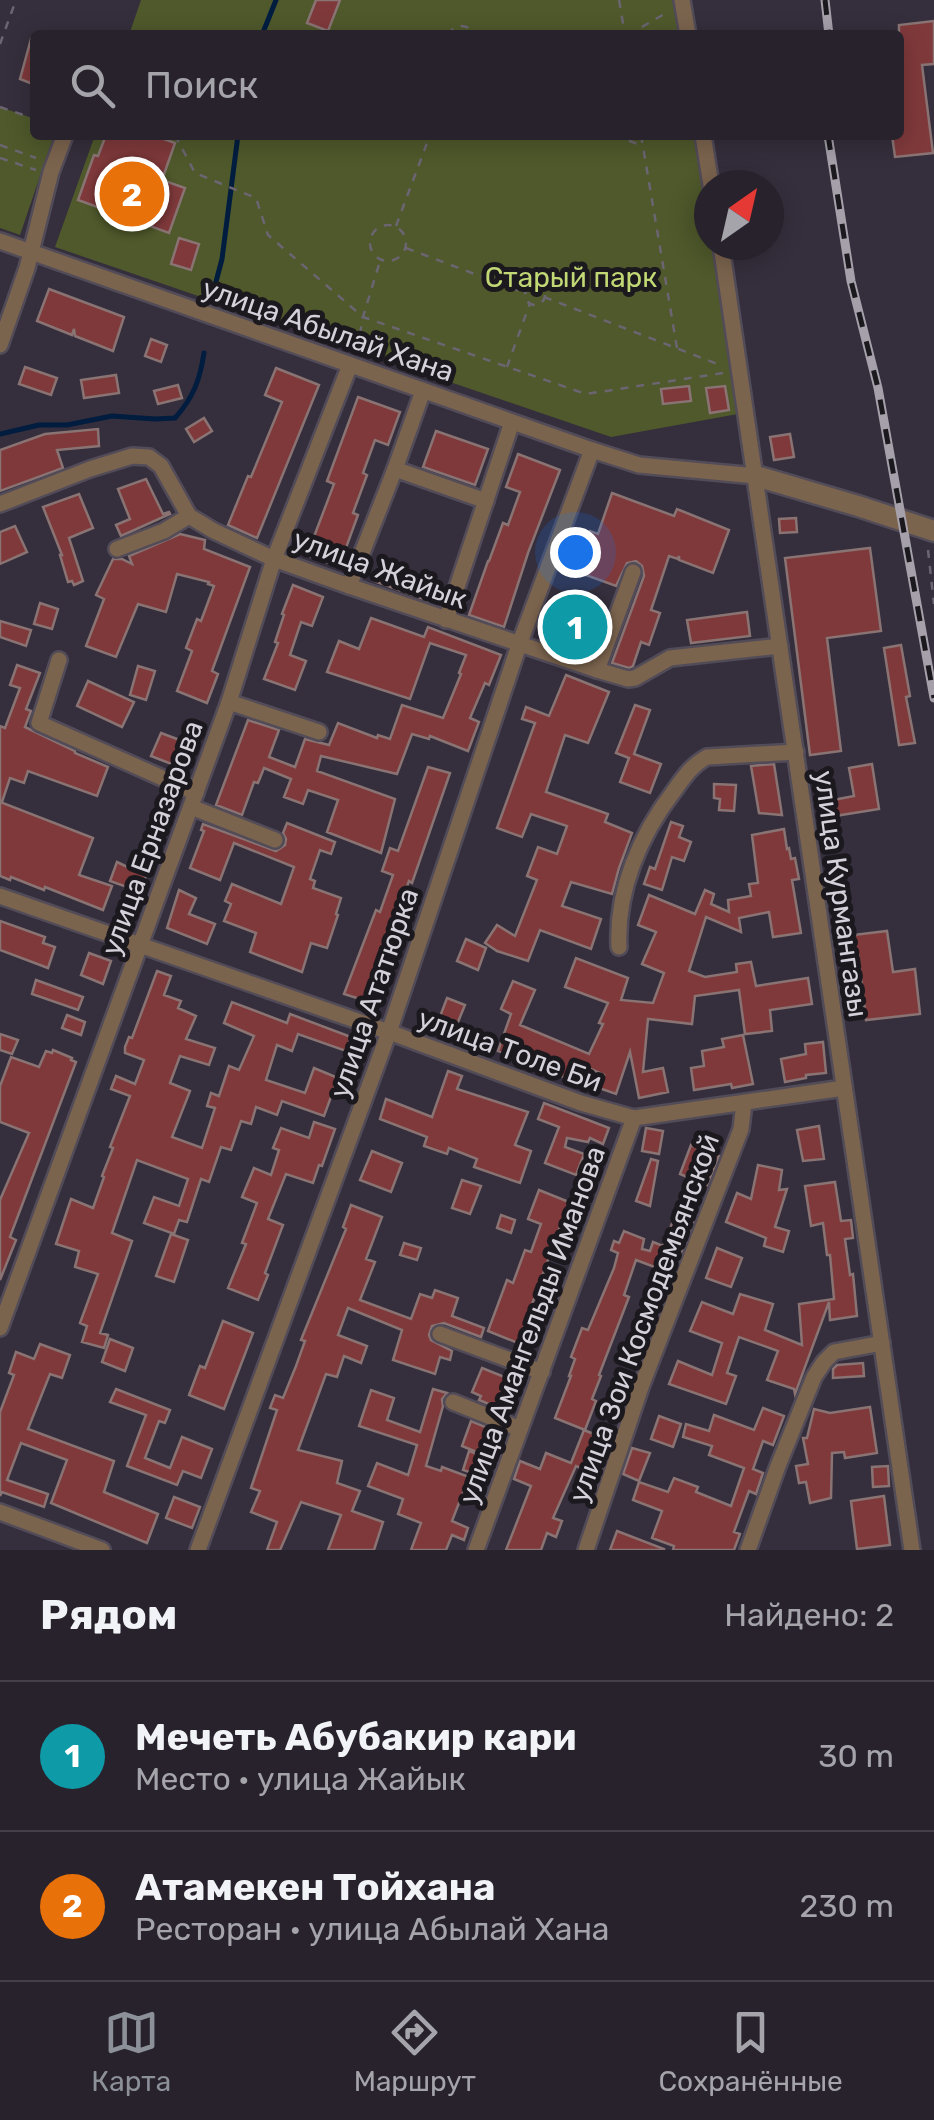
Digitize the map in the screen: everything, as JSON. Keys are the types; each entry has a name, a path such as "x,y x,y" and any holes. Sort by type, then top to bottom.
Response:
{"street":[{"path":"682,0 687,30"},
{"path":"0,345 28,268 51,172 63,140"},
{"path":"705,140 709,170"},
{"name":"улица Абылай Хана","path":"0,240 353,360 423,391 592,450 639,464 756,476"},
{"name":"улица Курмангазы","path":"723,260 912,1550"},
{"name":"улица Ерназарова","path":"0,1328 229,702 274,558 353,360"},
{"path":"349,586 423,391"},
{"path":"446,620 512,422"},
{"name":"улица Ататюрка","path":"198,1550 389,1032 519,645 592,450"},
{"path":"0,504 90,469 132,456 149,457 162,466 189,516 164,531 117,549"},
{"path":"396,469 486,501"},
{"path":"756,476 930,530"},
{"name":"улица Жайык","path":"189,516 274,558 349,586 628,679 670,658 780,646"},
{"path":"597,670 633,572"},
{"path":"59,660 38,723 275,840"},
{"path":"229,702 320,732"},
{"path":"618,946 621,905 641,843 658,810 694,764 707,757 796,752"},
{"name":"улица Толе Би","path":"0,896 581,1103 634,1118 844,1088"},
{"name":"улица Зои Космодемьянской","path":"586,1550 642,1387 741,1129 744,1102"},
{"name":"улица Амангельды Иманова","path":"476,1550 634,1118"},
{"path":"440,1334 542,1372"},
{"path":"748,1550 814,1377 834,1352 882,1344"},
{"path":"453,1402 520,1429"},
{"path":"0,1512 102,1550"}],"path":[{"path":"0,44 16,0"},
{"path":"619,0 625,30"},
{"path":"635,30 668,12"},
{"path":"0,107 30,117"},
{"path":"178,140 196,173 256,198 268,235 363,317 586,394 738,372"},
{"path":"396,227 428,140"},
{"path":"627,140 643,146"},
{"path":"642,140 677,348"},
{"path":"0,145 46,161"},
{"path":"0,158 41,172"},
{"path":"384,226 396,227 404,236 406,248 393,261 381,260 372,252 372,236 384,226"},
{"path":"406,248 525,292"},
{"path":"353,360 381,260"},
{"path":"525,292 538,286 544,297"},
{"path":"525,292 530,303 538,304 544,297"},
{"path":"544,297 738,372"},
{"path":"507,367 530,303"},
{"path":"930,530 934,604"}],"green space":[{"path":"141,0 680,0 684,30 131,30"},
{"path":"0,107 30,117 30,140 52,140 20,235 0,228"},
{"name":"Старый парк","path":"93,140 700,140 704,170 694,170 694,260 716,260 738,414 611,437 55,247"}],"building":[{"path":"316,0 340,0 328,30 307,23"},
{"path":"934,21 934,64 922,65 933,153 895,157 893,140 904,140 904,30 899,30 899,25"},
{"path":"30,43 30,83 20,79"},
{"path":"104,140 175,143 162,180 185,188 169,233 78,200 94,155 98,156"},
{"path":"179,238 199,244 191,270 171,264"},
{"path":"49,289 124,317 113,351 75,336 74,329 72,335 37,321"},
{"path":"151,339 167,345 161,362 145,356"},
{"path":"25,367 57,378 51,395 19,384"},
{"path":"276,368 319,385 257,538 228,525 282,402 265,395"},
{"path":"116,375 119,393 84,398 81,380"},
{"path":"178,385 182,398 158,404 154,391"},
{"path":"689,386 691,401 663,404 661,389"},
{"path":"725,386 729,410 710,413 706,388"},
{"path":"358,397 400,412 388,445 375,440 353,513 358,515 339,567 307,555 334,484 327,481"},
{"path":"204,418 212,431 194,442 186,429"},
{"path":"98,429 99,446 57,450 63,468 0,491 0,450 45,434"},
{"path":"436,431 488,449 475,485 423,467"},
{"path":"790,434 794,457 774,460 770,437"},
{"path":"518,454 560,470 504,627 469,615 503,523 508,525 520,492 506,487"},
{"path":"146,479 163,514 170,514 121,536 116,525 130,519 118,489"},
{"path":"612,493 674,516 677,509 729,530 713,573 679,560 679,556 669,556 651,610 660,613 649,645 641,642 629,668 612,663 644,576 642,566 636,561 627,563 616,586 575,571 590,531 598,534"},
{"path":"79,494 93,528 69,538 83,581 74,585 68,582 43,507"},
{"path":"796,518 797,532 780,533 779,519"},
{"path":"15,526 27,552 0,564 0,532"},
{"path":"180,534 205,540 204,549 250,567 212,671 218,674 207,703 177,691 192,651 186,648 214,586 209,582 177,574 166,612 138,604 116,657 86,646 104,599 96,595 113,559 132,564 129,556"},
{"path":"870,548 881,631 827,638 841,751 810,755 785,558"},
{"path":"380,564 443,588 437,604 374,581"},
{"path":"293,585 323,597 312,626 301,622 290,655 306,661 295,690 264,679"},
{"path":"568,599 598,610 583,653 552,643"},
{"path":"40,603 58,609 52,629 34,624"},
{"path":"747,612 750,636 691,643 687,620"},
{"path":"371,618 424,637 428,627 501,655 470,718 479,722 468,751 430,736 429,739 412,734 397,774 321,756 317,771 395,799 381,853 327,832 338,800 308,790 303,804 284,797 291,779 264,768 258,783 254,782 242,815 216,805 248,720 279,730 269,757 295,767 305,739 329,745 338,723 390,739 402,705 443,718 466,655 430,643 410,699 327,672 339,641 359,649"},
{"path":"0,621 31,630 26,646 0,637"},
{"path":"901,645 915,743 899,745 884,648"},
{"path":"17,665 40,673 26,709 31,711 25,727 108,767 97,796 28,771 24,783 10,778 0,802 0,726 5,728 20,688 10,685"},
{"path":"138,666 155,671 146,700 130,695"},
{"path":"566,675 609,692 588,743 565,735 546,792 608,814 605,822 632,833 612,894 571,882 562,906 601,919 591,949 540,930 528,961 485,943 497,925 515,936 537,880 527,876 538,847 557,854 567,826 531,814 522,837 497,828 535,723 522,719 526,707 549,716"},
{"path":"88,681 134,702 122,727 77,706"},
{"path":"635,705 650,710 634,754 661,764 650,793 620,782 629,758 616,753"},
{"path":"161,733 185,742 174,765 151,756"},
{"path":"774,764 782,815 759,813 751,766"},
{"path":"872,764 879,809 835,816 833,800 854,796 849,768"},
{"path":"428,767 450,773 366,1001 344,994 393,875 382,871 390,848 398,851"},
{"path":"714,784 736,785 734,811 719,810 720,799 714,798"},
{"path":"0,802 93,838 79,875 112,886 103,910 45,887 44,890 0,876"},
{"path":"671,822 683,826 679,837 691,842 684,861 672,857 662,890 644,884 650,867 655,869"},
{"path":"287,823 335,842 331,854 320,850 310,879 315,881 313,888 341,898 327,948 311,943 302,972 250,952 256,933 224,921 231,904 225,901 232,884 281,904 294,867 234,843 220,880 190,868 203,824 276,851 285,845 283,833"},
{"path":"784,829 799,879 792,880 801,933 773,937 769,912 739,918 741,932 706,917 689,971 705,977 737,972 736,964 751,962 756,986 808,978 812,1004 770,1010 772,1031 745,1034 739,990 695,996 692,1024 648,1019 643,1072 663,1068 668,1092 639,1098 630,1052 616,1094 599,1088 604,1075 573,1061 566,1078 498,1051 511,1014 501,1009 513,981 535,990 520,1025 589,1054 608,1003 565,987 576,958 628,978 621,1000 653,1003 664,973 642,964 656,932 638,925 649,895 695,914 705,890 714,894 711,904 729,912 728,900 751,896 749,884 758,883 752,835"},
{"path":"117,862 146,876 141,892 110,881"},
{"path":"179,890 196,898 189,914 215,924 207,944 167,928"},
{"path":"0,921 45,937 43,943 55,947 48,968 0,950"},
{"path":"887,931 893,972 915,969 920,1014 866,1020 853,935"},
{"path":"466,939 486,948 478,970 457,961"},
{"path":"89,953 111,961 103,984 81,975"},
{"path":"157,971 171,976 164,995 181,1001 178,1008 196,1016 186,1039 215,1048 209,1065 180,1056 170,1083 190,1091 172,1137 202,1148 215,1108 207,1106 211,1093 219,1096 229,1066 239,1070 254,1036 224,1023 232,1002 287,1023 290,1014 351,1037 346,1051 298,1034 292,1051 277,1045 266,1080 305,1093 314,1068 338,1078 324,1116 282,1101 277,1115 256,1107 251,1124 241,1121 231,1150 221,1147 209,1182 201,1179 187,1222 179,1220 174,1234 144,1223 154,1197 179,1206 188,1179 137,1160 112,1233 132,1241 100,1333 108,1335 104,1348 82,1342 87,1326 80,1323 98,1274 75,1267 79,1251 56,1244 71,1199 93,1208 130,1096 111,1089 116,1076 135,1084 144,1060 125,1053 125,1047"},
{"path":"36,980 83,997 78,1010 32,994"},
{"path":"447,998 465,1005 453,1034 436,1027"},
{"path":"67,1015 85,1022 81,1035 62,1028"},
{"path":"0,1034 18,1040 12,1054 0,1050"},
{"path":"743,1035 753,1084 694,1090 691,1068 704,1066 702,1051 724,1047 722,1039"},
{"path":"823,1042 826,1073 785,1082 781,1059 806,1054 805,1044"},
{"path":"53,1050 76,1062 10,1237 16,1240 0,1280 0,1200 29,1133 0,1122 0,1086 11,1057 39,1067 46,1051"},
{"path":"448,1071 462,1076 457,1089 528,1112 515,1145 531,1151 520,1183 474,1167 477,1159 449,1148 447,1154 424,1146 427,1137 380,1119 386,1099 432,1117"},
{"path":"544,1103 609,1128 603,1144 590,1138 588,1142 567,1138 565,1147 584,1154 576,1175 545,1163 559,1127 538,1119"},
{"path":"314,1122 335,1129 313,1183 286,1174 268,1219 283,1225 258,1300 228,1288 257,1203 242,1197 254,1168 271,1175 279,1150 273,1148 281,1128 309,1138"},
{"path":"819,1126 824,1159 803,1161 797,1130"},
{"path":"646,1128 663,1131 659,1154 642,1151"},
{"path":"691,1145 719,1156 707,1185 680,1174"},
{"path":"372,1151 402,1163 391,1192 360,1180"},
{"path":"651,1159 658,1161 650,1206 636,1201"},
{"path":"758,1165 782,1170 779,1190 787,1189 775,1227 789,1231 783,1252 764,1246 766,1238 726,1222 737,1193 751,1199"},
{"path":"462,1180 481,1186 470,1214 452,1208"},
{"path":"835,1182 841,1221 851,1220 853,1238 845,1239 857,1316 830,1320 829,1302 795,1394 794,1389 767,1380 778,1351 739,1337 727,1373 736,1376 726,1404 669,1384 678,1361 712,1375 722,1343 690,1331 702,1302 733,1314 740,1294 773,1304 765,1330 802,1345 799,1304 834,1299 823,1223 811,1226 805,1186"},
{"path":"539,1190 569,1202 518,1343 488,1331 507,1280 513,1283 525,1250 531,1252 541,1224 528,1219"},
{"path":"351,1205 382,1217 366,1259 375,1262 360,1300 411,1319 420,1294 432,1298 435,1290 458,1298 452,1316 484,1328 481,1337 444,1323 432,1326 431,1340 452,1351 450,1360 440,1357 435,1374 393,1360 402,1330 348,1308 338,1335 367,1346 361,1363 344,1356 337,1377 326,1374 298,1450 342,1461 337,1483 360,1491 352,1511 383,1522 374,1550 328,1550 341,1515 301,1502 280,1550 267,1550 277,1522 251,1512 260,1491 251,1488 277,1410 270,1408 275,1395 283,1398 296,1366 305,1341 301,1340 346,1229 343,1227"},
{"path":"501,1215 515,1220 511,1233 497,1228"},
{"path":"675,1216 693,1222 673,1274 636,1260 624,1295 629,1297 599,1375 592,1399 596,1401 585,1430 555,1418 571,1376 575,1359 571,1357 582,1328 588,1330 614,1268 618,1253 611,1250 614,1241 619,1243 624,1231 644,1239 642,1249 650,1251 653,1242 663,1246"},
{"path":"171,1234 188,1240 174,1282 156,1276"},
{"path":"404,1243 421,1248 417,1260 400,1255"},
{"path":"717,1248 742,1258 731,1287 706,1278"},
{"path":"223,1321 253,1333 224,1409 189,1395 200,1366 205,1368"},
{"path":"644,1329 650,1331 639,1360 633,1357"},
{"path":"110,1339 133,1348 125,1371 102,1362"},
{"path":"40,1344 70,1355 62,1378 50,1374 28,1429 114,1461 104,1492 158,1514 147,1543 51,1503 67,1460 21,1443 7,1480 48,1494 44,1507 2,1492 0,1496 0,1412 14,1375 9,1373 16,1352 34,1359"},
{"path":"863,1363 864,1376 833,1378 837,1365"},
{"path":"482,1368 507,1378 496,1407 479,1400 481,1396 472,1392"},
{"path":"116,1389 170,1410 165,1423 159,1421 145,1458 170,1468 182,1437 212,1449 201,1478 183,1471 177,1485 127,1466 146,1415 110,1402"},
{"path":"433,1389 447,1393 442,1399 426,1466 469,1477 452,1521 468,1528 464,1540 452,1535 446,1550 411,1550 421,1523 398,1514 403,1499 368,1486 377,1463 408,1475 417,1445 359,1426 371,1390 394,1398 387,1420 420,1432"},
{"path":"870,1407 877,1453 845,1458 844,1452 832,1453 831,1498 810,1503 806,1482 799,1483 796,1466 808,1464 803,1438 807,1438 814,1409 830,1413"},
{"path":"763,1408 784,1416 773,1445 763,1441 753,1469 763,1473 756,1494 749,1491 734,1532 740,1534 734,1550 673,1550 674,1546 652,1538 662,1511 633,1500 639,1482 668,1492 674,1478 731,1506 744,1468 709,1455 712,1446 683,1437 686,1424 709,1431 714,1415 754,1430"},
{"path":"659,1416 681,1424 673,1447 651,1439"},
{"path":"471,1421 488,1428 479,1453 462,1446"},
{"path":"584,1430 611,1441 600,1475 576,1466 553,1518 562,1521 556,1537 547,1533 541,1550 506,1550 531,1486 514,1479 520,1461 540,1469 546,1453 571,1463"},
{"path":"632,1448 650,1453 639,1481 623,1474"},
{"path":"469,1451 491,1459 484,1477 463,1470"},
{"path":"888,1466 889,1486 873,1487 872,1467"},
{"path":"884,1496 890,1545 857,1549 851,1501"},
{"path":"174,1497 200,1507 192,1528 166,1518"},
{"path":"617,1531 664,1549 664,1550 610,1550"}],"waterway":[{"path":"264,30 276,0"},
{"path":"213,293 222,259 237,140"},
{"path":"0,434 112,416 175,418 195,388 204,353"}],"railway":[{"path":"825,0 828,30"},
{"path":"829,140 851,281 878,388 934,698"}],"place":[{"name":"Атамекен Тойхана","path":"132,194"},
{"name":"Мечеть Абубакир кари","path":"575,627"}]}
